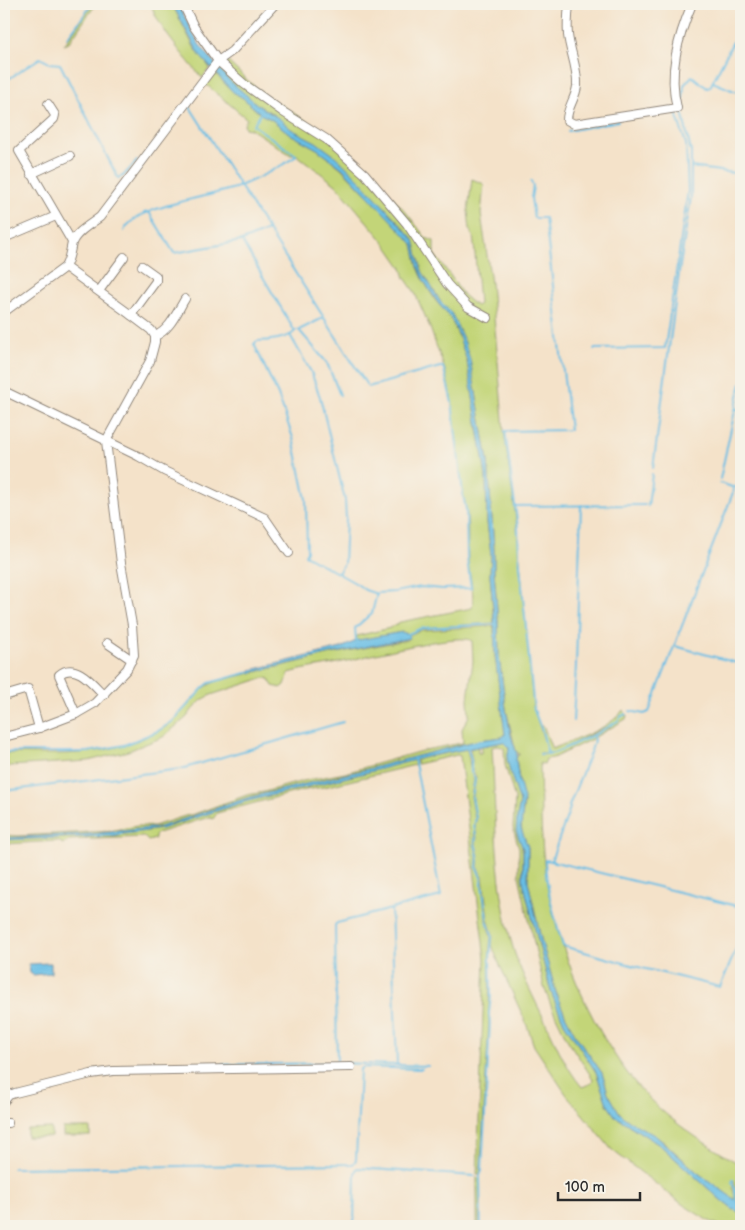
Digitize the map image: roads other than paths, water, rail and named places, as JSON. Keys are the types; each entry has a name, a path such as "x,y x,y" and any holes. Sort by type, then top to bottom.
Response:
{"street":[{"path":"184,4 215,65 326,139 364,174 407,224 447,284 468,307 488,318"},
{"path":"4,312 66,267 70,258 72,242 76,236 100,217 215,65 232,51 275,4"},
{"path":"569,4 567,17 568,35 577,86 567,120 574,124 677,108 673,80 675,58 684,22 692,4"},
{"path":"48,104 55,115 54,120 19,151 72,242"},
{"path":"31,174 70,156"},
{"path":"4,238 56,216"},
{"path":"99,291 124,258"},
{"path":"131,315 156,281 156,276 142,266"},
{"path":"4,737 39,728 76,714 95,703 127,669 134,655 132,625 121,563 106,441 150,360 156,342 155,336 151,330 66,267"},
{"path":"155,336 167,328 185,299"},
{"path":"4,391 138,456 164,471 265,518 289,553"},
{"path":"107,643 132,660"},
{"path":"76,714 59,675 62,672 76,671 90,681 104,695"},
{"path":"4,696 28,689 39,728"},
{"path":"4,1101 9,1095 15,1093 91,1074 113,1071 351,1067"}],"water":[{"path":"172,4 178,4 199,44 229,80 259,106 280,119 291,129 316,142 335,156 361,181 414,240 422,271 440,301 452,314 470,359 488,461 499,657 506,709 517,754 519,780 524,799 521,828 528,847 528,881 541,939 557,996 576,1036 602,1073 608,1093 619,1112 626,1119 656,1136 698,1173 741,1204 741,1213 722,1201 661,1146 615,1116 607,1104 596,1072 564,1023 551,992 523,882 523,849 516,831 520,802 507,759 509,748 503,742 426,757 244,802 161,829 109,836 4,840 4,838 92,834 160,827 247,798 505,735 495,655 486,476 467,361 458,334 450,317 438,303 424,281 418,267 413,244 342,168 317,149 262,115 243,98 233,92 200,56"},
{"path":"402,632 408,634 410,638 250,673 249,671 341,648 358,640"},
{"path":"51,963 51,973 33,975 30,973 29,964"}],"waterway":[{"path":"67,38 92,4"},
{"path":"653,468 691,197 691,152 682,111 684,85 692,76 707,88 710,87 738,32"},
{"path":"4,82 40,58 50,63 60,64 118,178 123,176 137,161"},
{"path":"713,82 741,92"},
{"path":"188,104 368,387 440,367 443,367 444,370 452,403 466,510 467,559 471,588 443,589 421,587 377,593 372,613 355,628 356,642"},
{"path":"594,349 665,348 688,191 686,144 674,111"},
{"path":"124,231 131,222 159,208 240,186 268,173 295,157 296,155 253,125 261,113"},
{"path":"568,131 618,121"},
{"path":"691,167 741,174"},
{"path":"531,181 533,186 531,198 534,218 545,218 570,430 505,431 518,528 534,710 548,754"},
{"path":"144,213 149,212 174,253 242,241 268,230"},
{"path":"242,241 294,330 299,330 323,318"},
{"path":"299,330 327,363 340,395"},
{"path":"295,331 283,338 257,341 254,344 278,395 293,438 306,499 307,551 305,555 365,590 377,594"},
{"path":"290,335 311,372 320,397 345,500 344,564 338,573"},
{"path":"720,479 741,383"},
{"path":"736,409 741,410"},
{"path":"648,506 652,474"},
{"path":"630,711 644,714 649,712 734,490 732,487 720,483"},
{"path":"734,487 741,487"},
{"path":"573,721 581,505"},
{"path":"515,506 645,505"},
{"path":"408,634 422,628 496,624"},
{"path":"675,646 741,664"},
{"path":"4,752 88,752 124,745 158,731 173,721 209,683 250,672"},
{"path":"540,754 554,753 596,734 626,714"},
{"path":"4,791 181,769 343,722"},
{"path":"593,735 592,748 569,806 570,808 551,861 741,907"},
{"path":"467,747 471,759 471,772 475,779 472,797 476,818 474,826 478,856 477,868 481,877 487,920 492,935 490,1023 482,1170 480,1176 481,1226"},
{"path":"337,1063 335,925 441,896 414,758"},
{"path":"551,861 545,860 547,882 563,946 720,987 741,938"},
{"path":"391,909 397,1065"},
{"path":"143,1066 337,1063 428,1066"},
{"path":"13,1168 353,1164 356,1160 360,1069 364,1067 422,1069"},
{"path":"354,1226 355,1173 357,1168 475,1176"},
{"path":"733,1180 736,1201"}]}
